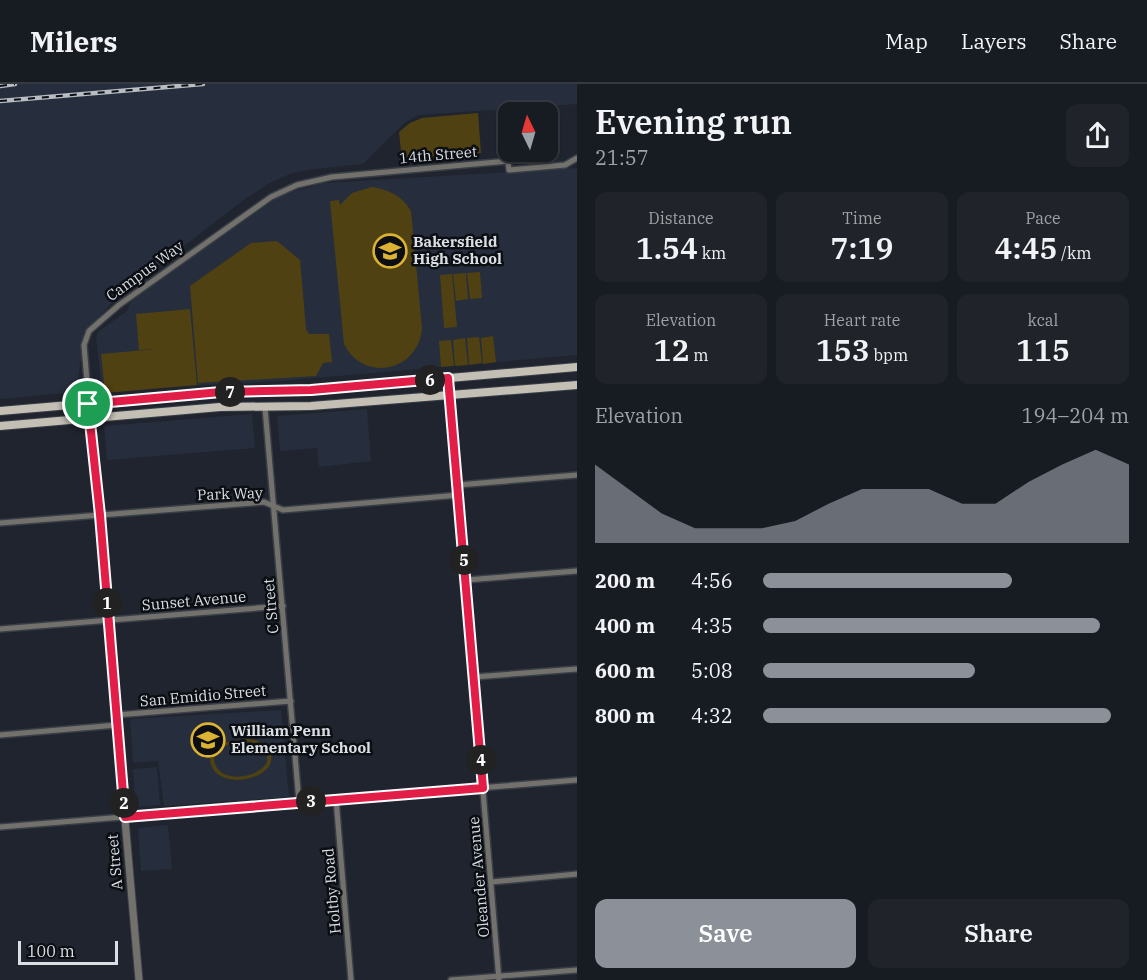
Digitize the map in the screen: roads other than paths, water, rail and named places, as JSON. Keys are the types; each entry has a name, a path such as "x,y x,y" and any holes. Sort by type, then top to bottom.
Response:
{"main road":[{"path":"0,411 221,392 311,390 577,367"},
{"path":"0,426 220,407 312,406 577,385"}],"street":[{"name":"14th Street","path":"292,187 332,177 508,161 509,170 565,165 577,158"},
{"name":"Campus Way","path":"90,418 84,345 89,331 119,305 257,206 292,187"},
{"name":"Oleander Avenue","path":"448,378 499,978"},
{"name":"C Street","path":"265,408 299,802"},
{"name":"A Street","path":"90,418 139,980"},
{"path":"458,485 577,475"},
{"name":"Park Way","path":"0,523 264,502 283,510 459,495"},
{"path":"466,580 577,572"},
{"name":"Sunset Avenue","path":"0,629 283,606"},
{"path":"474,677 577,669"},
{"name":"San Emidio Street","path":"116,715 291,701"},
{"path":"0,735 117,725"},
{"path":"0,826 577,780"},
{"name":"Holtby Road","path":"336,799 351,980"},
{"path":"491,882 577,874"},
{"path":"452,980 577,970"}],"railway":[{"path":"0,86 15,84"},
{"path":"0,101 203,84"}],"place":[{"name":"Bakersfield High School","path":"390,251"},
{"name":"William Penn Elementary School","path":"208,740"}]}
